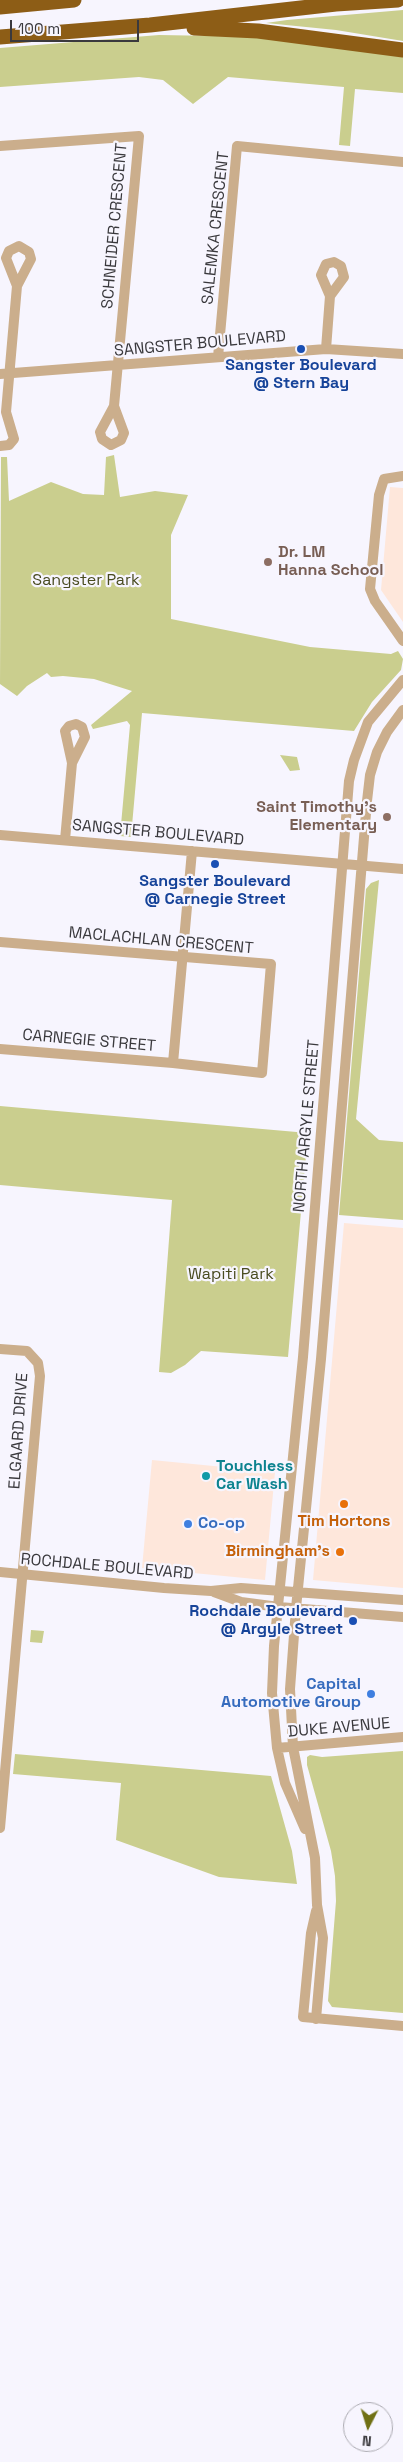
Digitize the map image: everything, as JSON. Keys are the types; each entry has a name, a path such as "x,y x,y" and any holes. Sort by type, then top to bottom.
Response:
{"highway":[{"path":"0,7 74,0"},
{"path":"0,36 150,25 336,4 398,0"},
{"path":"150,25 258,31 403,50"}],"street":[{"name":"SCHNEIDER CRESCENT","path":"0,146 139,136 116,366"},
{"name":"SALEMKA CRESCENT","path":"218,357 237,146 403,162"},
{"path":"0,446 9,445 14,439 3,416 4,374 17,286"},
{"path":"326,349 330,296"},
{"name":"SANGSTER BOULEVARD","path":"4,374 326,349 403,354"},
{"path":"114,406 116,366"},
{"path":"403,476 384,479 379,495 370,589 403,641"},
{"name":"NORTH ARGYLE STREET","path":"309,1836 285,1783 277,1748 272,1682 278,1607 303,1357 350,781 354,760 368,722 403,680"},
{"name":"NORTH ARGYLE STREET","path":"309,1836 305,1802 293,1746 290,1689 296,1608 313,1452 370,775 387,732 403,710"},
{"path":"65,840 72,763"},
{"name":"SANGSTER BOULEVARD","path":"0,835 403,870"},
{"name":"CARNEGIE STREET","path":"0,1049 173,1063 180,958 192,851"},
{"name":"MACLACHLAN CRESCENT","path":"0,942 271,964 262,1073 173,1063"},
{"name":"ELGAARD DRIVE","path":"0,1349 26,1351 38,1363 40,1376 0,1828"},
{"name":"ROCHDALE BOULEVARD","path":"0,1572 211,1591 241,1588 403,1600"},
{"name":"ROCHDALE BOULEVARD","path":"211,1591 241,1602 278,1607 403,1617"},
{"name":"DUKE AVENUE","path":"277,1748 403,1737"},
{"path":"309,1836 315,1858 318,1905 323,1938 316,2019"},
{"path":"318,1905 311,1933 303,2017 403,2026"}],"shaded area":[{"path":"390,487 403,488 403,622 381,590"},
{"path":"344,1223 403,1228 403,1588 313,1580"},
{"path":"152,1460 275,1472 265,1580 142,1568"}],"green space":[{"path":"403,10 403,41 336,30 266,23 287,20"},
{"path":"159,35 273,37 403,57 403,93 355,89 350,146 339,145 344,87 228,77 193,104 163,80 139,77 0,87 0,48"},
{"name":"Sangster Park","path":"114,455 120,497 155,491 188,495 171,535 171,619 310,647 391,654 398,651 403,659 401,670 372,702 354,731 142,713 131,837 120,836 130,725 127,721 93,729 91,725 132,691 94,679 63,676 51,677 47,673 27,686 17,696 0,684 1,457 7,457 9,501 51,482 83,494 104,495 106,457"},
{"path":"280,755 297,757 300,770 290,771"},
{"path":"379,880 356,1119 379,1140 403,1142 403,1220 339,1215 366,889 371,883"},
{"name":"Wapiti Park","path":"0,1106 308,1133 288,1357 201,1351 185,1365 171,1373 159,1372 172,1200 0,1185"},
{"path":"31,1630 44,1631 42,1643 30,1642"},
{"path":"403,1751 403,2013 332,2007 328,2001 336,1901 335,1876 331,1851 307,1765 307,1757 310,1755 322,1757"},
{"path":"15,1754 271,1776 292,1851 297,1884 219,1877 116,1840 121,1783 13,1774"}],"place":[{"name":"Sangster Boulevard @ Stern Bay","path":"301,349"},
{"name":"Dr. LM Hanna School","path":"268,562"},
{"name":"Saint Timothy's Elementary","path":"387,817"},
{"name":"Sangster Boulevard @ Carnegie Street","path":"215,864"},
{"name":"Touchless Car Wash","path":"206,1476"},
{"name":"Tim Hortons","path":"344,1504"},
{"name":"Co-op","path":"188,1524"},
{"name":"Birmingham's","path":"340,1552"},
{"name":"Rochdale Boulevard @ Argyle Street","path":"353,1621"},
{"name":"Capital Automotive Group","path":"371,1694"}]}
